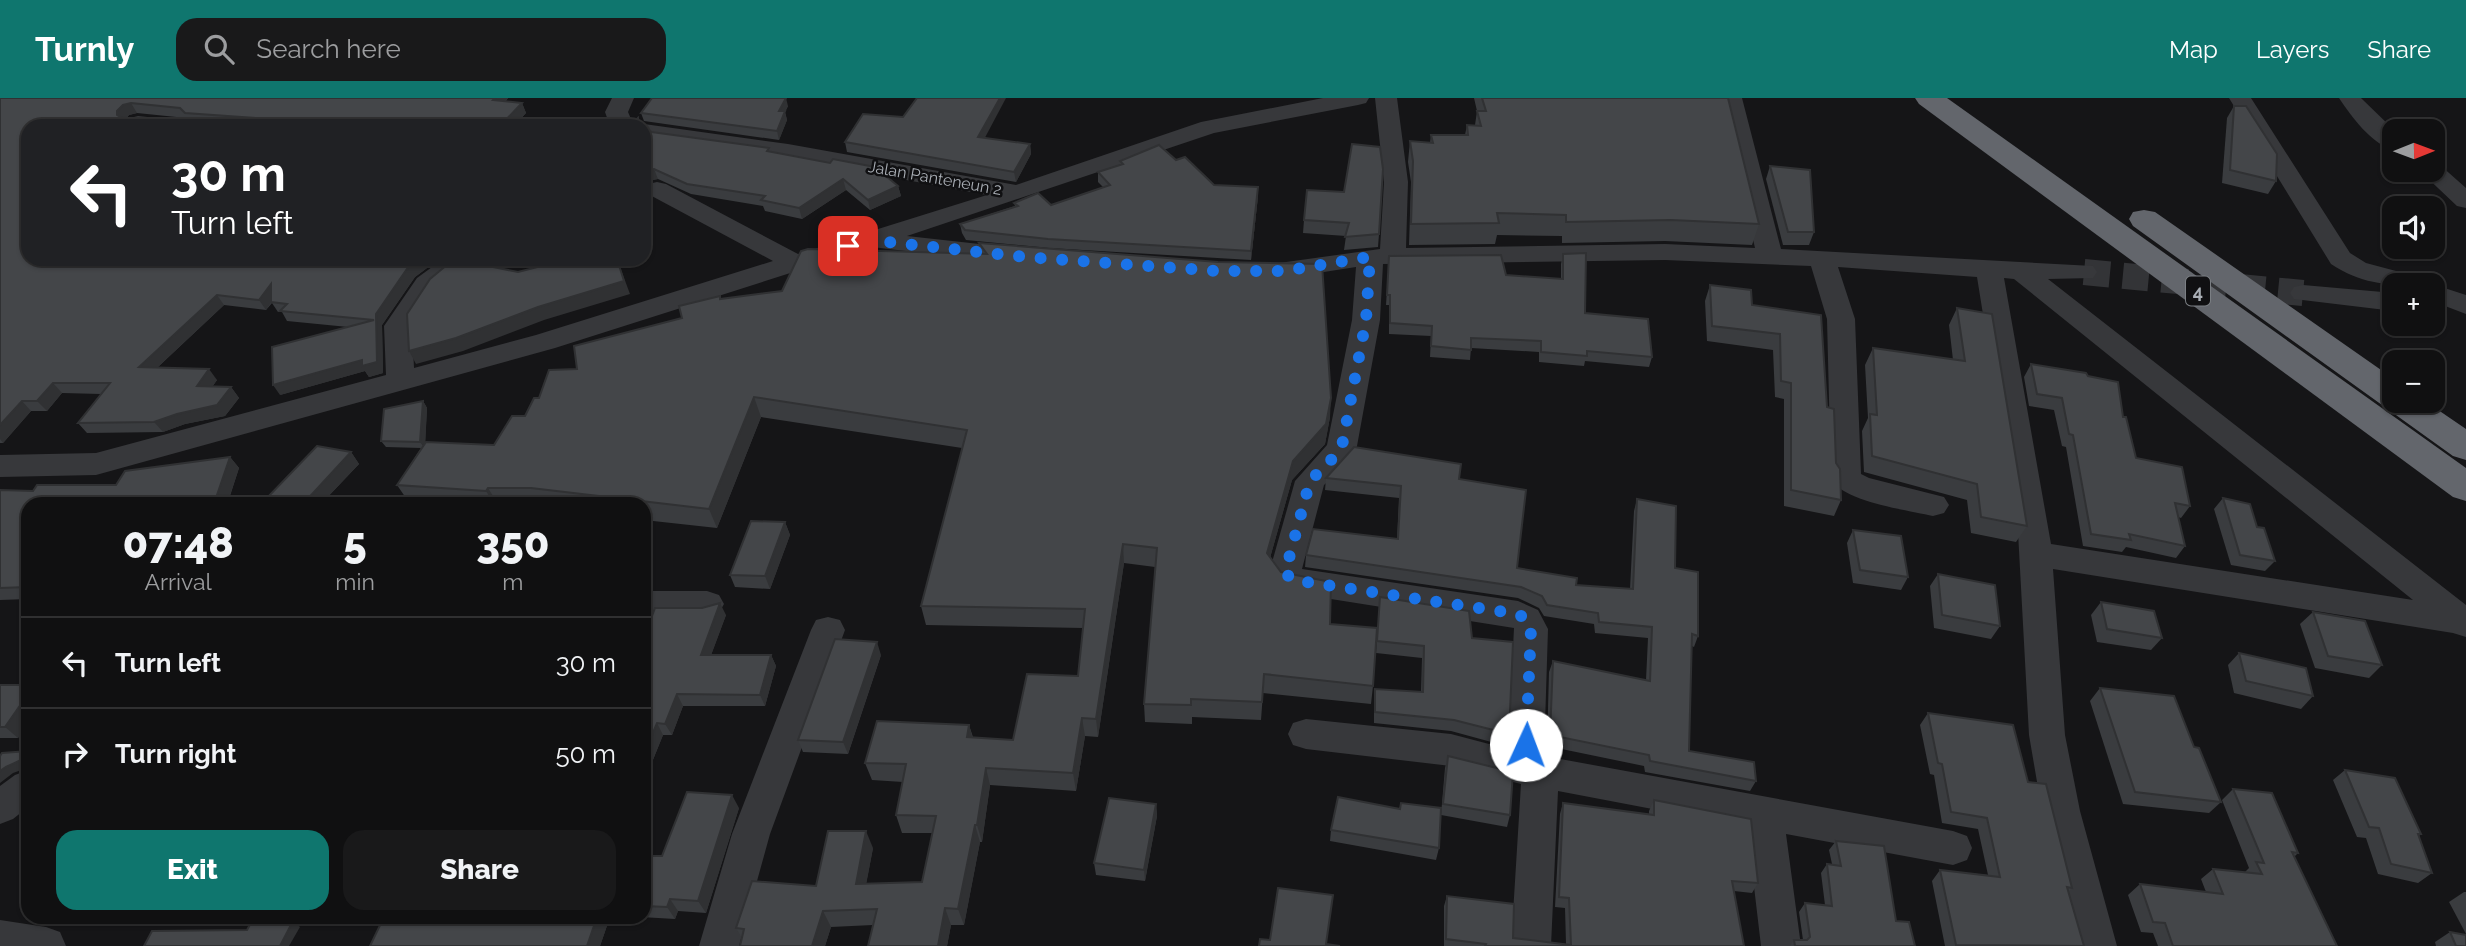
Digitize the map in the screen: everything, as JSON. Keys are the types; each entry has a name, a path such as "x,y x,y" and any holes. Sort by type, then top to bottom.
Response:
{"highway":[{"name":"4","path":"1929,98 2466,487"},
{"name":"4","path":"1970,98 2382,388"},
{"path":"2418,413 2466,447"}],"street":[{"path":"617,119 616,112 623,98"},
{"path":"0,466 96,464 401,382 545,342 1018,193 1209,127 1326,101 1358,98"},
{"path":"1386,98 1396,194 1366,320 1342,446 1310,481 1285,573 1293,580 1518,614 1526,619 1531,629 1531,946"},
{"path":"1731,98 1770,255"},
{"path":"2240,98 2340,258 2357,268 2382,275"},
{"path":"2350,98 2359,111 2382,132"},
{"name":"Jalan Panteneun 2","path":"651,132 788,151 1018,193"},
{"path":"2445,182 2466,201"},
{"path":"657,189 794,262"},
{"path":"869,240 1049,259"},
{"path":"1257,271 1283,271 1381,257 1615,252 1770,255 2084,272"},
{"path":"1822,258 1840,319 1846,479 1860,487 1933,505"},
{"path":"401,382 398,326 426,284 450,266"},
{"path":"2004,269 2034,532 2047,735 2061,811 2097,946"},
{"path":"2004,269 2464,623"},
{"path":"2303,293 2382,301"},
{"path":"2445,297 2466,307"},
{"path":"2445,306 2466,307"},
{"path":"2035,554 2464,623"},
{"path":"651,604 707,604"},
{"path":"719,946 751,834 828,630"},
{"path":"1306,734 1451,751 1533,770 1953,848"},
{"path":"0,807 21,791"},
{"path":"1764,813 1781,946"},
{"path":"0,939 46,946"}],"building":[{"path":"0,98 495,98 493,100 522,103 507,119 254,119 185,113 180,108 131,103 123,105 117,111 117,115 124,119 21,119 21,266 409,266 376,314 377,362 362,366 362,360 273,385 272,347 374,320 280,311 287,304 271,302 271,284 259,300 217,295 139,367 209,369 197,386 231,387 217,405 154,422 78,423 110,383 53,383 37,401 22,401 0,425"},
{"path":"652,98 786,98 779,111 785,111 777,131 641,113"},
{"path":"917,98 1000,98 978,137 1030,144 1014,172 845,142 863,114 903,117"},
{"path":"1482,98 1728,98 1759,224 1671,220 1566,222 1566,215 1497,213 1499,223 1411,224 1413,161 1410,141 1433,143 1431,135 1468,135 1467,125 1481,126 1477,111 1486,111"},
{"path":"2234,106 2246,106 2277,154 2276,181 2230,170"},
{"path":"651,132 769,148 767,151 830,163 833,159 875,167 898,186 868,200 843,179 799,208 761,200 765,196 687,184 651,170"},
{"path":"1352,144 1380,147 1383,169 1379,234 1345,237 1349,223 1304,220 1307,190 1344,192"},
{"path":"1159,145 1176,160 1185,157 1214,185 1258,187 1251,251 1048,239 965,230 960,224 1018,206 1014,203 1038,193 1051,205 1110,185 1098,172 1123,164 1120,161"},
{"path":"1770,166 1810,170 1814,232 1788,232"},
{"path":"979,243 1218,262 1322,264 1331,398 1326,424 1293,461 1267,553 1281,572 1331,582 1330,624 1377,628 1373,686 1264,674 1262,702 1191,699 1191,705 1144,704 1157,548 1123,544 1096,719 1082,718 1073,773 986,768 977,825 958,909 945,908 938,946 868,946 877,909 823,911 812,946 740,946 744,929 736,928 752,881 816,886 828,831 866,831 856,884 922,882 936,816 896,815 906,764 865,763 877,721 969,725 967,737 1013,740 1027,674 1078,676 1085,609 921,606 967,430 754,397 709,509 651,502 651,497 607,497 531,488 488,488 486,491 397,485 426,442 494,445 512,416 525,416 534,398 539,398 549,370 577,369 574,346 682,318 679,306 720,296 720,299 782,291 801,251 808,249 987,254"},
{"path":"1586,253 1585,313 1648,319 1652,357 1587,351 1587,356 1541,352 1541,341 1471,338 1471,350 1431,346 1432,326 1390,323 1390,295 1387,295 1389,256 1501,255 1506,275 1563,279 1563,254"},
{"path":"446,266 488,266 518,272 542,266 619,266 624,281 538,307 456,338 409,351 407,314 430,279"},
{"path":"1710,285 1751,290 1752,305 1821,315 1827,407 1834,409 1836,463 1840,469 1841,500 1791,490 1791,383 1781,381 1780,334 1712,326"},
{"path":"1957,308 1992,314 2027,526 1981,517 1977,484 1872,456 1870,414 1877,415 1873,348 1965,361"},
{"path":"2031,364 2086,373 2088,376 2118,382 2123,417 2126,417 2136,458 2182,467 2190,506 2175,503 2185,546 2129,534 2131,540 2091,534 2073,435 2069,434 2062,398 2037,394"},
{"path":"423,401 420,442 381,441 384,409"},
{"path":"317,446 351,452 309,497 268,497"},
{"path":"1354,447 1461,464 1459,479 1526,490 1517,568 1577,578 1576,585 1633,589 1637,499 1676,506 1675,568 1698,572 1698,636 1692,634 1689,751 1754,762 1756,781 1650,761 1649,755 1550,735 1553,661 1650,681 1652,627 1599,622 1598,613 1547,605 1542,596 1521,587 1306,555 1313,529 1398,539 1401,486 1326,478"},
{"path":"230,457 217,495 242,497 21,497 21,587 0,588 0,490 33,491 37,485 116,485 125,471"},
{"path":"2223,498 2250,504 2257,527 2264,528 2275,561 2240,555"},
{"path":"751,521 785,522 765,576 730,575"},
{"path":"1853,530 1901,536 1908,577 1860,570"},
{"path":"1938,574 1995,585 2000,626 1942,615"},
{"path":"1380,597 1469,611 1472,638 1513,642 1509,734 1454,720 1375,712 1375,689 1423,692 1424,646 1377,641"},
{"path":"2101,602 2154,611 2162,638 2107,629"},
{"path":"720,603 701,655 771,655 760,695 677,694 665,724 657,723 651,737 651,616 655,608 702,608"},
{"path":"2313,612 2365,621 2382,665 2328,656"},
{"path":"835,639 877,642 843,742 798,740"},
{"path":"2239,653 2306,668 2313,696 2246,681"},
{"path":"0,685 21,685 21,704 5,727 0,727"},
{"path":"2100,688 2174,696 2194,747 2199,748 2221,802 2135,792"},
{"path":"1928,713 2013,725 2028,782 2046,784 2072,888 2067,887 2084,946 1956,945 1940,870 2000,877 1987,818 1951,812"},
{"path":"21,752 21,762 19,761 0,771 2,753"},
{"path":"1448,756 1513,772 1510,815 1443,804"},
{"path":"2345,770 2395,778 2421,834 2418,834 2432,873 2391,864 2379,828 2369,827"},
{"path":"2233,789 2272,793 2298,853 2292,852 2337,946 2173,946 2165,923 2153,922 2140,884 2223,894 2213,869 2262,874 2256,862 2264,863"},
{"path":"687,792 732,795 698,901 670,899 667,907 651,906 651,856 662,856"},
{"path":"1338,797 1400,809 1401,803 1441,808 1439,848 1331,830"},
{"path":"1109,798 1156,804 1144,870 1094,863"},
{"path":"1654,800 1751,819 1758,883 1732,881 1744,946 1485,946 1486,944 1446,939 1447,896 1514,904 1513,938 1571,945 1569,898 1559,897 1563,803 1654,815"},
{"path":"1836,841 1884,846 1896,921 1909,922 1915,946 1795,946 1794,940 1807,940 1810,937 1805,903 1832,906 1827,864 1841,866"},
{"path":"1278,888 1333,895 1326,944 1340,946 1259,946 1260,939 1270,940"},
{"path":"250,924 291,924 280,946 144,946 152,931 247,930"},
{"path":"381,924 595,924 587,946 370,946"},
{"path":"2450,932 2466,935 2466,946 2456,946"}],"tunnel":[{"path":"2084,272 2303,293"}],"route":[{"path":"848,246 869,240 1025,257 1218,271 1283,271 1370,257 1366,320 1342,446 1310,481 1285,573 1293,580 1518,614 1526,619 1531,629 1526,745"}]}
